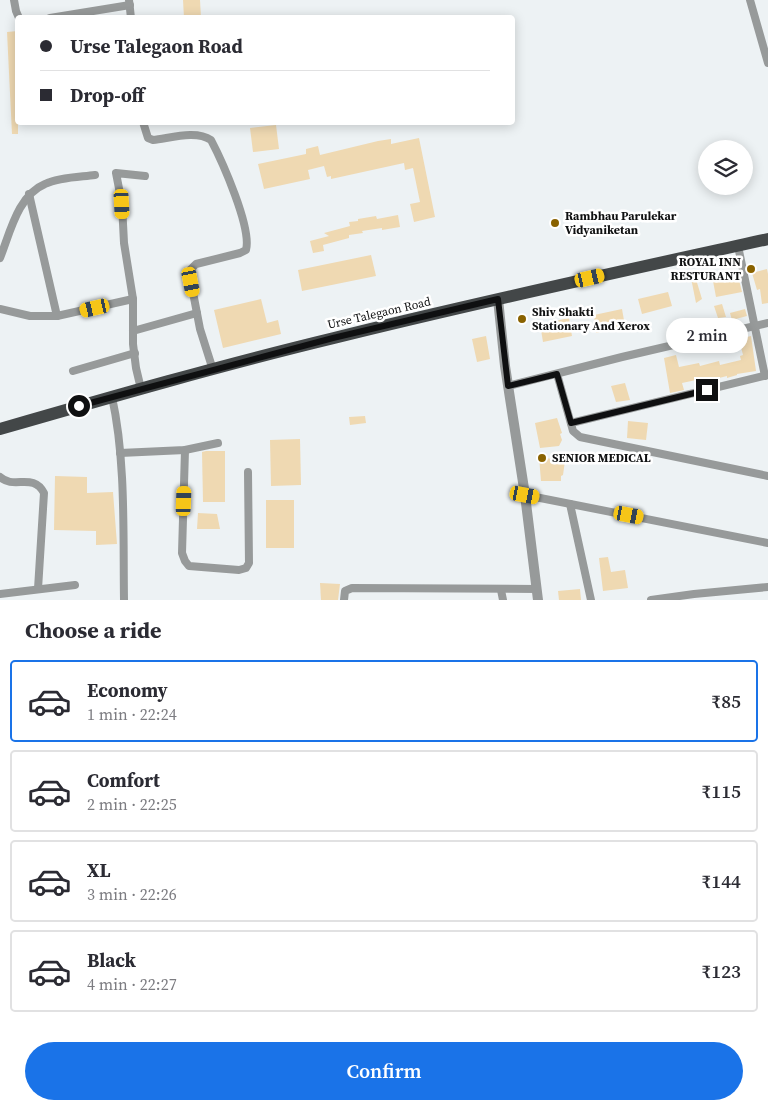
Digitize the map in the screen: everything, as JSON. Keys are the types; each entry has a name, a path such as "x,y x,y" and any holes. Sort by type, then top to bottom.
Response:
{"highway":[{"name":"Urse Talegaon Road","path":"0,429 333,338 768,239"}],"street":[{"path":"14,0 18,15"},
{"path":"750,0 767,57"},
{"path":"65,15 130,2 131,15"},
{"path":"144,125 148,138 153,140 194,135 201,135 211,140 244,219 248,236 246,250 196,264 190,270 197,313 213,370"},
{"path":"141,389 133,331 133,299 124,243 122,204 116,173 145,176"},
{"path":"0,258 13,225 29,194 46,183 95,175"},
{"path":"29,194 57,316"},
{"path":"571,423 767,375 754,326 738,246"},
{"path":"0,309 30,316 57,316 133,299"},
{"path":"344,600 344,591 352,588 501,590 537,595 498,299"},
{"path":"133,331 197,313"},
{"path":"508,386 768,323"},
{"path":"73,371 135,353"},
{"path":"557,374 573,431 580,438 768,476"},
{"path":"112,397 120,454 124,600"},
{"path":"120,454 185,450 218,443"},
{"path":"185,450 182,553 184,561 189,566 239,570 246,568 249,563 248,472"},
{"path":"0,477 3,480 36,483 44,493 38,590"},
{"path":"525,495 768,543"},
{"path":"570,504 591,600"},
{"path":"0,594 75,585"},
{"path":"652,600 768,588"},
{"path":"501,590 503,600"}],"building":[{"path":"183,0 200,0 201,15 184,15"},
{"path":"15,31 15,125 18,125 18,134 12,134 7,32"},
{"path":"276,125 279,149 253,152 250,128"},
{"path":"419,138 435,217 414,222 410,204 420,202 413,168 405,170 404,163 331,179 331,176 327,177 324,166 308,170 310,179 264,189 258,164 306,154 306,149 318,146 320,155 378,141 391,139 391,144"},
{"path":"398,215 400,227 362,231 363,233 349,235 349,238 323,245 324,251 313,253 310,241 329,236 324,233 350,226 349,222 358,221 358,219 376,216 377,219"},
{"path":"371,255 376,276 302,291 298,270"},
{"path":"767,269 768,303 762,304 760,289 757,290 752,273"},
{"path":"695,276 702,299 696,303 691,278"},
{"path":"738,276 742,292 716,297 713,281"},
{"path":"668,292 672,306 642,314 638,299"},
{"path":"261,299 267,323 278,320 281,334 223,348 214,310"},
{"path":"722,304 726,317 718,318 714,306"},
{"path":"622,309 625,326 596,333 594,315"},
{"path":"745,309 747,316 732,320 730,313"},
{"path":"569,318 572,336 543,342 540,324"},
{"path":"486,336 490,359 477,362 472,339"},
{"path":"751,336 756,371 737,374 727,378 727,376 711,380 710,377 682,383 684,390 670,393 664,358 676,355 679,367 699,363 700,366 719,361 720,365 741,360 740,356 743,355 739,339"},
{"path":"625,383 630,400 616,402 611,386"},
{"path":"365,416 366,423 350,425 349,417"},
{"path":"557,418 562,433 560,434 562,440 559,446 540,448 535,423"},
{"path":"628,421 648,423 646,440 627,438"},
{"path":"300,439 301,485 271,486 270,440"},
{"path":"225,451 225,502 203,502 202,452"},
{"path":"539,457 565,461 561,481 541,481"},
{"path":"55,476 87,477 87,493 113,492 117,544 96,545 96,531 54,530"},
{"path":"266,500 294,500 294,548 266,548"},
{"path":"198,513 217,514 220,529 197,529"},
{"path":"608,557 611,572 625,570 628,588 603,591 599,558"},
{"path":"320,583 340,584 338,600 321,600"},
{"path":"580,589 581,600 559,600 558,591"}],"place":[{"name":"Rambhau Parulekar Vidyaniketan","path":"555,223"},
{"name":"ROYAL INN RESTURANT","path":"751,269"},
{"name":"Shiv Shakti Stationary And Xerox","path":"522,319"},
{"name":"SENIOR MEDICAL","path":"542,458"}],"route":[{"path":"79,406 333,338 498,299 508,386 557,374 571,423 707,390"}]}
